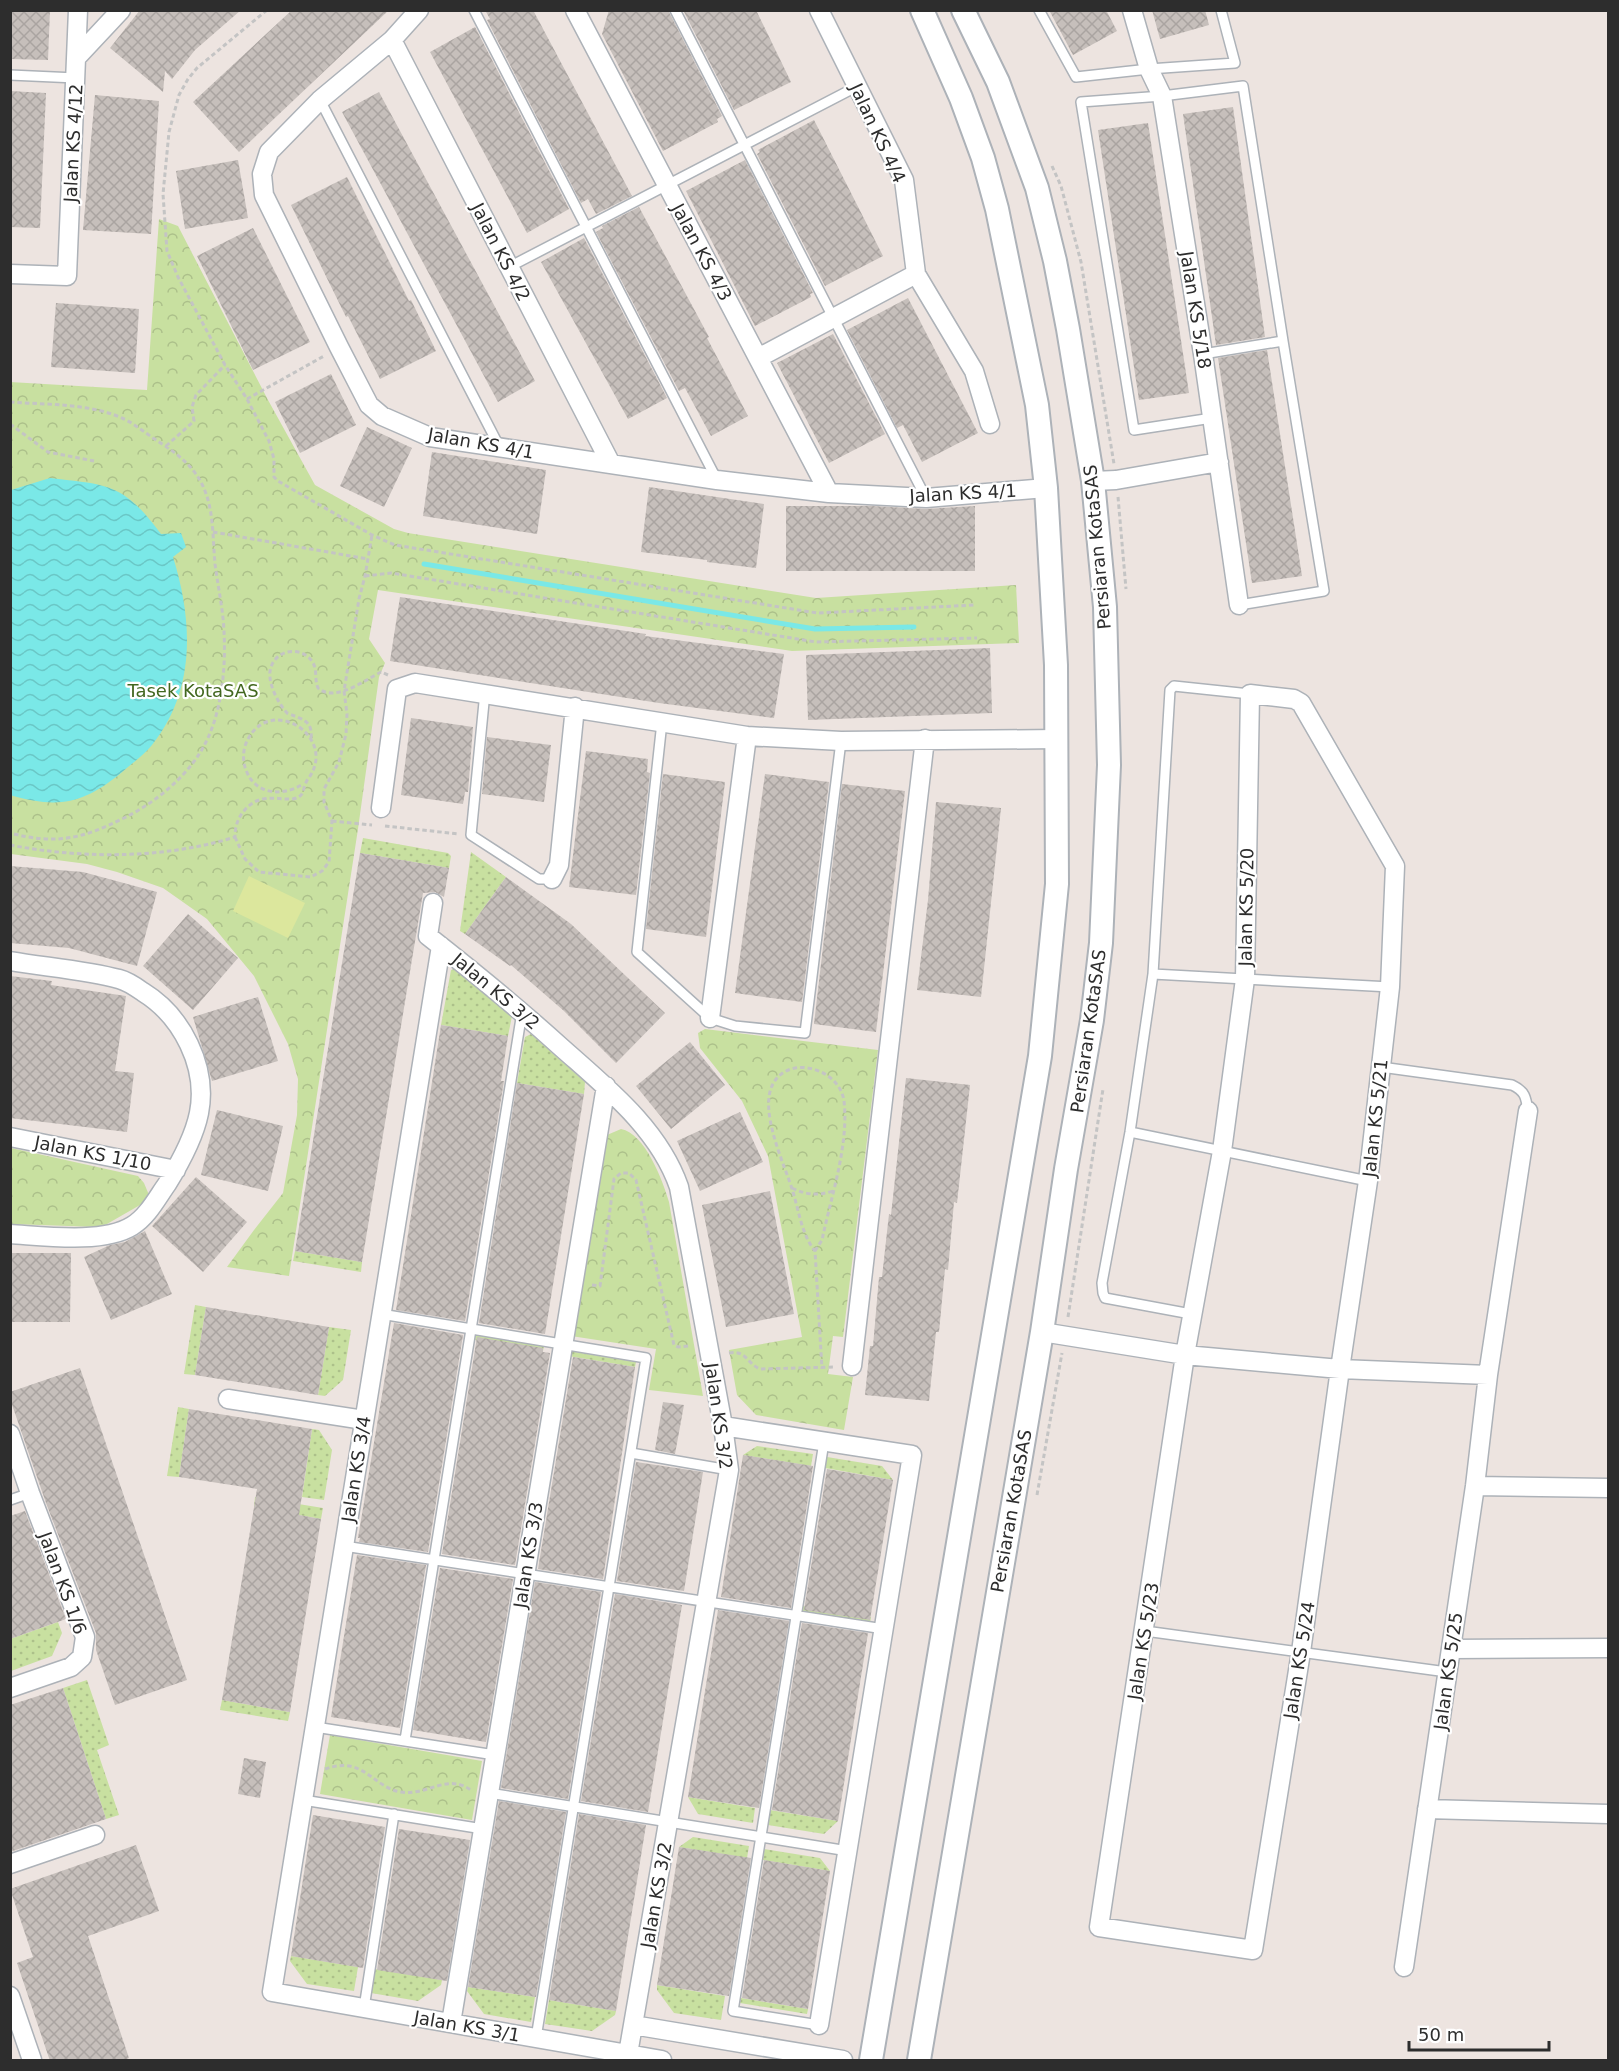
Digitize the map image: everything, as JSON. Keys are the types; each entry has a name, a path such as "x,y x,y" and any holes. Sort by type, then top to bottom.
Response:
{"street":[{"name":"Jalan KS 4/12","path":"10,274 67,276 78,10"},
{"path":"77,57 121,10"},
{"name":"Jalan KS 4/1","path":"419,10 392,40 320,100 268,152 262,174 264,195 339,347 369,405 382,416 430,437 717,480 829,493 926,498 1046,488"},
{"name":"Jalan KS 4/3","path":"575,10 829,493"},
{"name":"Jalan KS 4/4","path":"819,10 904,180 916,274 975,371 990,424"},
{"path":"871,2061 1040,1056 1057,884 1056,665 1046,488 1037,405 997,209 961,98 922,10"},
{"name":"Persiaran KotaSAS","path":"919,2061 1085,1064 1101,943 1109,765 1105,607 1093,481 1055,261 1037,188 998,82 963,10"},
{"name":"Jalan KS 5/18","path":"1132,13 1149,69 1162,96 1220,462 1239,605"},
{"name":"Jalan KS 4/2","path":"392,40 611,464"},
{"path":"758,358 916,274"},
{"path":"1093,481 1116,480 1220,462"},
{"path":"381,808 398,689 415,683 485,692 747,736 841,741 1057,739"},
{"name":"Jalan KS 5/21","path":"1250,694 1294,699 1301,703 1395,866 1390,987 1368,1181 1340,1369"},
{"name":"Jalan KS 5/20","path":"1185,1355 1222,1151 1245,979 1250,694"},
{"path":"552,879 559,865 574,707"},
{"path":"710,1018 747,736"},
{"path":"852,1366 925,739"},
{"path":"433,903 428,936 441,946"},
{"name":"Jalan KS 3/2","path":"441,946 522,1012 606,1086 655,1140 673,1171 686,1221 723,1426 729,1470 628,2054"},
{"name":"Jalan KS 3/4","path":"272,1992 441,946"},
{"path":"10,961 121,979 145,993 179,1025 196,1059 201,1086 199,1114 176,1170 150,1209 132,1226 106,1234 66,1238 10,1234"},
{"name":"Jalan KS 3/3","path":"451,2023 606,1086"},
{"name":"Jalan KS 5/25","path":"1404,1966 1528,1111"},
{"name":"Jalan KS 1/10","path":"10,1137 176,1170"},
{"path":"1042,1332 1185,1355 1340,1369 1488,1375"},
{"name":"Jalan KS 5/23","path":"1185,1355 1099,1927 1253,1950"},
{"name":"Jalan KS 5/24","path":"1253,1950 1301,1652 1340,1369"},
{"path":"228,1400 364,1420"},
{"path":"723,1426 912,1455 819,2025"},
{"name":"Jalan KS 1/6","path":"10,1434 85,1637 82,1657 71,1667 10,1688"},
{"path":"1475,1486 1608,1488"},
{"path":"1451,1649 1608,1648"},
{"path":"1427,1809 1608,1814"},
{"path":"10,1864 95,1835"},
{"name":"Jalan KS 3/1","path":"272,1992 662,2061"},
{"path":"10,1996 31,2060"},
{"path":"633,2025 843,2061"}],"lane":[{"path":"474,10 717,480"},
{"path":"675,10 926,498"},
{"path":"1039,10 1076,77 1235,63 1221,10"},
{"path":"10,75 76,78"},
{"path":"1212,418 1134,430 1081,102 1162,96 1243,86 1324,591 1239,605"},
{"path":"509,267 856,87"},
{"path":"320,100 500,449"},
{"path":"1203,354 1283,341"},
{"path":"1191,1314 1106,1298 1102,1283 1130,1132 1153,974 1170,690 1174,686 1250,694"},
{"path":"485,692 471,835 539,879 552,879"},
{"path":"662,722 636,952 710,1018 735,1026 805,1033 841,741"},
{"path":"1153,974 1390,987"},
{"path":"405,1740 522,1012"},
{"path":"1381,1067 1512,1085 1522,1089 1528,1111"},
{"path":"1130,1132 1368,1181"},
{"path":"381,1314 646,1358 536,2038"},
{"path":"819,2025 733,2011 824,1442"},
{"path":"631,1453 729,1470"},
{"path":"10,1500 30,1493"},
{"path":"344,1546 884,1629"},
{"path":"1145,1631 1448,1672"},
{"path":"315,1727 495,1755"},
{"path":"489,1793 848,1851"},
{"path":"303,1800 483,1829"},
{"path":"364,2008 394,1814"}],"path":[{"path":"267,10 197,68 188,79 175,108 165,164 163,194 167,251 178,278 269,441 274,459 274,477 372,535 395,545 817,613 975,605"},
{"path":"247,399 339,347"},
{"path":"166,446 194,422 192,407 196,395 225,365"},
{"path":"10,402 77,407 109,414 130,422 166,446 190,468 201,482 211,510 224,618 225,652 212,729 198,756 157,798 129,816 98,831 72,839 55,840 10,833"},
{"path":"10,424 48,452 94,461"},
{"path":"213,532 368,559"},
{"path":"303,784 302,794 295,798 264,797 255,801 239,818 235,837 244,859 259,872 311,877 322,871 329,862 332,821 324,796 327,782 339,762 346,734 347,714 344,691 372,535"},
{"path":"365,576 392,573 816,642 977,638"},
{"path":"311,738 312,730 306,721 287,713 270,681 269,673 275,659 288,651 303,654 314,664 315,680 320,689 327,693 344,691 381,672 392,677 398,689"},
{"path":"280,720 298,725 311,738 315,748 314,769 303,784 285,793 275,793 252,780 243,758 245,745 250,735 269,722 280,720"},
{"path":"332,821 471,835"},
{"path":"10,845 49,851 118,855 214,844 235,837"},
{"path":"815,1251 808,1243 770,1122 771,1090 775,1081 785,1073 808,1067 820,1070 838,1084 844,1101 841,1156 822,1240 815,1251 822,1369"},
{"path":"573,1283 600,1286 614,1179 621,1173 632,1174 636,1180 674,1345 678,1347 688,1345 692,1362 740,1352 753,1366 760,1369 822,1369 852,1366"},
{"path":"792,1188 804,1194 815,1195 833,1191"},
{"path":"308,1767 324,1769 345,1765 366,1772 390,1788 405,1792 455,1783 472,1791 489,1793"}],"green space":[{"name":"Tasek KotaSAS","path":"159,219 178,226 268,400 315,485 394,529 816,598 1016,585 1019,643 792,651 378,590 369,639 385,663 379,677 358,829 289,1276 227,1267 283,1193 297,1115 298,1079 288,1044 254,976 207,919 163,888 87,864 11,854 10,382 147,390"},
{"path":"363,838 448,853 451,856 449,868 360,853"},
{"path":"471,852 506,877 465,934 460,931"},
{"path":"249,876 305,903 288,938 233,911"},
{"path":"457,968 512,1016 508,1036 441,1025 451,970"},
{"path":"705,1029 878,1050 843,1337 833,1336 828,1374 853,1377 844,1430 756,1415 737,1395 729,1350 802,1337 768,1156 742,1101 700,1048 698,1033"},
{"path":"531,1034 585,1082 584,1094 517,1083 525,1037"},
{"path":"621,1129 630,1132 645,1148 658,1171 669,1202 703,1396 649,1390 656,1349 571,1336 607,1135"},
{"path":"11,1148 138,1176 149,1195 147,1201 107,1224 97,1227 11,1224"},
{"path":"295,1251 362,1262 361,1272 293,1261"},
{"path":"195,1305 206,1307 195,1375 184,1374"},
{"path":"329,1327 351,1330 343,1380 325,1396 318,1395"},
{"path":"476,1335 544,1346 543,1351 475,1340"},
{"path":"569,1351 636,1362 635,1367 568,1356"},
{"path":"178,1407 189,1409 179,1477 167,1476"},
{"path":"312,1429 319,1430 332,1450 324,1500 302,1497"},
{"path":"757,1446 813,1454 811,1466 743,1455"},
{"path":"827,1457 882,1466 893,1480 825,1468"},
{"path":"255,1497 323,1508 321,1519 254,1507"},
{"path":"803,1606 871,1617 870,1623 802,1612"},
{"path":"58,1622 62,1633 52,1656 11,1671 10,1639"},
{"path":"87,1680 109,1745 97,1750 119,1815 106,1819 63,1688"},
{"path":"222,1700 290,1712 288,1721 220,1710"},
{"path":"330,1735 482,1761 472,1820 320,1794"},
{"path":"688,1797 755,1808 753,1823 698,1814"},
{"path":"770,1810 838,1821 824,1834 768,1825"},
{"path":"693,1837 749,1846 747,1858 679,1847"},
{"path":"764,1849 820,1858 830,1871 763,1860"},
{"path":"291,1956 358,1967 354,1991 307,1984 290,1961"},
{"path":"375,1969 442,1980 441,1985 418,2001 371,1993"},
{"path":"657,1985 725,1996 721,2020 674,2013 657,1990"},
{"path":"468,1987 535,1997 531,2022 484,2014 467,1991"},
{"path":"741,1998 808,2009 807,2014 740,2003"},
{"path":"549,2000 616,2011 615,2015 592,2031 545,2024"}],"water":[{"path":"50,478 101,485 113,490 136,505 161,534 181,533 186,547 173,557 180,581 187,630 183,678 177,701 166,724 149,749 121,773 82,797 69,801 42,802 10,795 11,490"}],"building":[{"path":"10,10 50,10 48,60 10,59"},
{"path":"140,10 241,10 195,50 172,79 165,71 163,92 110,48"},
{"path":"292,10 389,10 239,152 193,102"},
{"path":"485,10 533,10 632,196 596,214 588,199 581,203 487,20 490,19"},
{"path":"609,10 668,10 722,116 717,119 718,122 663,151 602,34"},
{"path":"683,10 756,10 791,82 734,110"},
{"path":"1049,10 1106,10 1117,31 1073,55"},
{"path":"1152,10 1205,10 1209,25 1160,39"},
{"path":"475,27 569,209 527,233 430,52"},
{"path":"10,91 46,93 40,228 10,227"},
{"path":"379,92 535,381 498,402 342,112"},
{"path":"95,95 159,101 151,234 83,230"},
{"path":"1233,107 1265,337 1216,345 1183,114"},
{"path":"814,120 883,256 825,286 757,154 760,152 758,150"},
{"path":"1148,123 1189,393 1139,400 1098,130"},
{"path":"238,160 248,218 185,229 176,171"},
{"path":"745,160 813,293 810,294 811,297 755,326 686,191"},
{"path":"347,177 436,351 380,379 348,316 346,317 291,205"},
{"path":"639,207 709,337 707,338 748,416 711,436 685,388 679,391 596,232 603,228 602,226"},
{"path":"253,228 310,342 253,370 197,256"},
{"path":"584,238 667,398 628,419 541,262"},
{"path":"908,298 978,433 922,462 903,425 897,428 847,330"},
{"path":"56,303 139,309 135,373 51,367"},
{"path":"833,334 885,434 829,463 777,363"},
{"path":"1267,350 1302,576 1252,583 1218,358"},
{"path":"331,374 356,425 300,453 275,402"},
{"path":"367,427 412,448 384,507 340,486"},
{"path":"432,452 546,470 537,534 423,516"},
{"path":"649,487 764,504 756,568 641,552"},
{"path":"786,506 872,506 926,509 975,506 975,571 786,571"},
{"path":"400,597 646,634 645,636 784,654 774,718 659,703 390,661"},
{"path":"990,648 992,713 808,720 806,655"},
{"path":"411,718 473,727 468,792 465,792 463,804 401,795"},
{"path":"487,737 551,745 544,802 482,794"},
{"path":"586,751 648,759 647,772 650,773 636,895 569,887"},
{"path":"663,774 725,782 706,937 646,929"},
{"path":"765,774 829,782 802,1002 735,993"},
{"path":"842,784 905,791 876,1032 814,1024"},
{"path":"936,802 1001,808 981,997 917,990 928,900"},
{"path":"360,853 449,868 444,897 435,892 423,893 362,1262 295,1251"},
{"path":"10,866 83,872 157,892 137,966 69,948 10,943"},
{"path":"506,877 571,924 665,1013 616,1063 564,1011 511,965 465,934"},
{"path":"188,914 238,958 193,1010 143,966"},
{"path":"10,976 52,981 51,985 126,996 115,1071 134,1073 127,1132 10,1118"},
{"path":"258,997 278,1061 212,1081 193,1017"},
{"path":"441,1025 508,1036 501,1081 504,1081 465,1321 396,1310"},
{"path":"690,1042 725,1085 671,1129 636,1086"},
{"path":"906,1078 970,1085 957,1203 954,1202 948,1270 945,1269 929,1401 865,1395 870,1346 873,1346 879,1277 882,1277 889,1214 891,1215"},
{"path":"517,1083 584,1094 545,1334 479,1323"},
{"path":"217,1110 283,1126 268,1191 201,1175"},
{"path":"740,1112 763,1162 700,1191 677,1141"},
{"path":"196,1177 247,1222 203,1272 152,1226"},
{"path":"770,1191 794,1314 726,1327 702,1205"},
{"path":"145,1231 172,1294 111,1320 84,1257 110,1245 125,1242"},
{"path":"10,1253 71,1253 70,1322 10,1322"},
{"path":"206,1307 329,1327 318,1395 195,1375"},
{"path":"394,1323 463,1335 428,1552 359,1542 360,1538 358,1538"},
{"path":"477,1337 543,1348 543,1352 550,1353 515,1565 442,1554"},
{"path":"573,1357 635,1367 603,1579 538,1569"},
{"path":"80,1368 187,1680 115,1705 96,1650 96,1633 46,1503 10,1399 10,1392"},
{"path":"663,1402 684,1405 675,1454 655,1450"},
{"path":"189,1409 312,1429 299,1515 321,1519 290,1712 222,1700 257,1489 179,1477"},
{"path":"743,1455 813,1466 791,1608 721,1597"},
{"path":"636,1462 703,1472 684,1591 617,1581"},
{"path":"827,1469 893,1480 870,1620 804,1610"},
{"path":"25,1511 66,1619 10,1639 10,1516"},
{"path":"357,1555 426,1565 400,1728 331,1717"},
{"path":"440,1568 513,1579 486,1742 413,1730"},
{"path":"535,1582 601,1592 568,1799 501,1788"},
{"path":"615,1594 682,1605 648,1812 581,1801"},
{"path":"718,1610 789,1621 759,1808 688,1797"},
{"path":"802,1623 868,1633 838,1821 772,1810"},
{"path":"63,1688 106,1819 10,1852 10,1705"},
{"path":"244,1758 266,1762 260,1798 238,1794"},
{"path":"499,1801 566,1812 536,1997 468,1987"},
{"path":"579,1814 646,1825 616,2011 549,2000"},
{"path":"313,1815 385,1827 363,1968 291,1956"},
{"path":"399,1829 470,1840 447,1981 377,1970"},
{"path":"136,1845 159,1911 88,1936 129,2058 121,2061 50,2061 17,1963 33,1957 10,1889"},
{"path":"679,1847 751,1858 729,1996 657,1985"},
{"path":"764,1860 830,1871 808,2009 742,1998"}],"waterway":[{"path":"424,564 815,629 914,627"}]}
